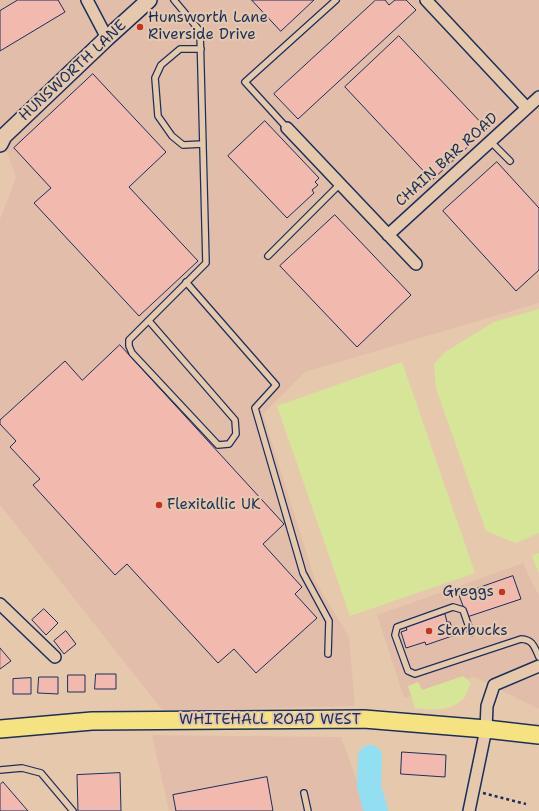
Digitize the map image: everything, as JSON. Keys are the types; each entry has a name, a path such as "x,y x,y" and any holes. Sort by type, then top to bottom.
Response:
{"main road":[{"name":"HUNSWORTH LANE","path":"0,144 4,136 107,38 150,0"},
{"name":"WHITEHALL ROAD WEST","path":"0,729 92,721 364,719 539,735"}],"street":[{"path":"87,0 107,38"},
{"path":"426,0 527,108"},
{"name":"CHAIN BAR ROAD","path":"388,235 539,97"},
{"path":"287,128 416,264"},
{"path":"0,604 55,657"},
{"path":"469,811 486,729 487,706 494,685 539,666"}],"lane":[{"path":"149,321 235,420 237,427 234,439 229,444 218,445 132,353 129,346 129,340 206,263 200,31 174,0"},
{"path":"287,128 245,82 336,0"},
{"path":"201,49 180,49 162,65 155,78 158,116 172,136 183,145 203,144"},
{"path":"491,142 510,161"},
{"path":"268,256 340,184"},
{"path":"186,282 276,385 255,408 303,573 329,621 328,654"},
{"path":"471,633 462,610 453,607 397,627 395,635 402,659 408,671 415,674 521,639 529,639 539,657"},
{"path":"0,770 22,768 41,772 73,811"},
{"path":"304,793 308,811"}],"path":[{"path":"473,791 526,804"}],"shaded area":[{"path":"0,0 539,0 539,303 305,372 263,414 315,580 349,637 355,706 163,711 0,505 0,219 16,177 0,133"},
{"path":"523,563 539,596 539,709 474,677 404,698 377,615"},
{"path":"152,735 341,737 368,811 169,811"}],"green space":[{"path":"539,309 539,533 516,543 486,531 436,388 434,364 445,352 494,322"},
{"path":"402,362 475,573 350,616 277,406"},
{"path":"539,553 539,573 532,556"},
{"path":"463,676 471,683 464,698 459,703 441,709 415,708 408,686 418,682 422,690"}],"building":[{"path":"18,0 58,0 65,12 0,51 0,11"},
{"path":"252,0 314,0 281,31"},
{"path":"376,0 385,0 389,5 395,0 406,0 416,10 298,119 274,94"},
{"path":"399,36 487,129 432,180 345,87"},
{"path":"93,74 166,152 129,187 198,261 139,316 34,203 51,188 14,148"},
{"path":"265,121 319,178 315,182 318,185 312,190 314,193 287,218 228,156"},
{"path":"497,162 539,208 539,270 516,291 443,211"},
{"path":"335,215 411,295 357,347 280,266"},
{"name":"Flexitallic UK","path":"120,345 284,524 263,544 302,587 295,594 317,618 256,673 234,649 218,663 127,564 115,575 33,485 40,479 10,447 16,441 0,424 0,420 65,361 82,380"},
{"path":"513,576 521,599 467,617 459,595"},
{"path":"44,609 58,623 46,635 32,620"},
{"name":"Starbucks","path":"445,614 447,622 450,622 455,635 426,645 425,642 406,648 401,632 407,630 406,627"},
{"path":"66,631 76,644 64,654 54,641"},
{"path":"0,648 11,661 0,669"},
{"path":"96,674 116,674 116,689 95,689"},
{"path":"68,675 85,675 85,692 68,692"},
{"path":"39,677 58,677 58,694 38,693"},
{"path":"31,678 31,694 13,694 13,679"},
{"path":"402,752 446,755 445,777 401,774"},
{"path":"120,773 121,811 78,811 77,775"},
{"path":"267,777 273,811 176,811 173,795"},
{"path":"3,782 28,811 0,811 0,785"}],"waterway":[{"path":"370,757 369,786 376,811"}],"place":[{"name":"Hunsworth Lane Riverside Drive","path":"140,27"},
{"name":"Flexitallic UK","path":"159,505"},
{"name":"Greggs","path":"502,592"},
{"name":"Starbucks","path":"429,631"}]}
